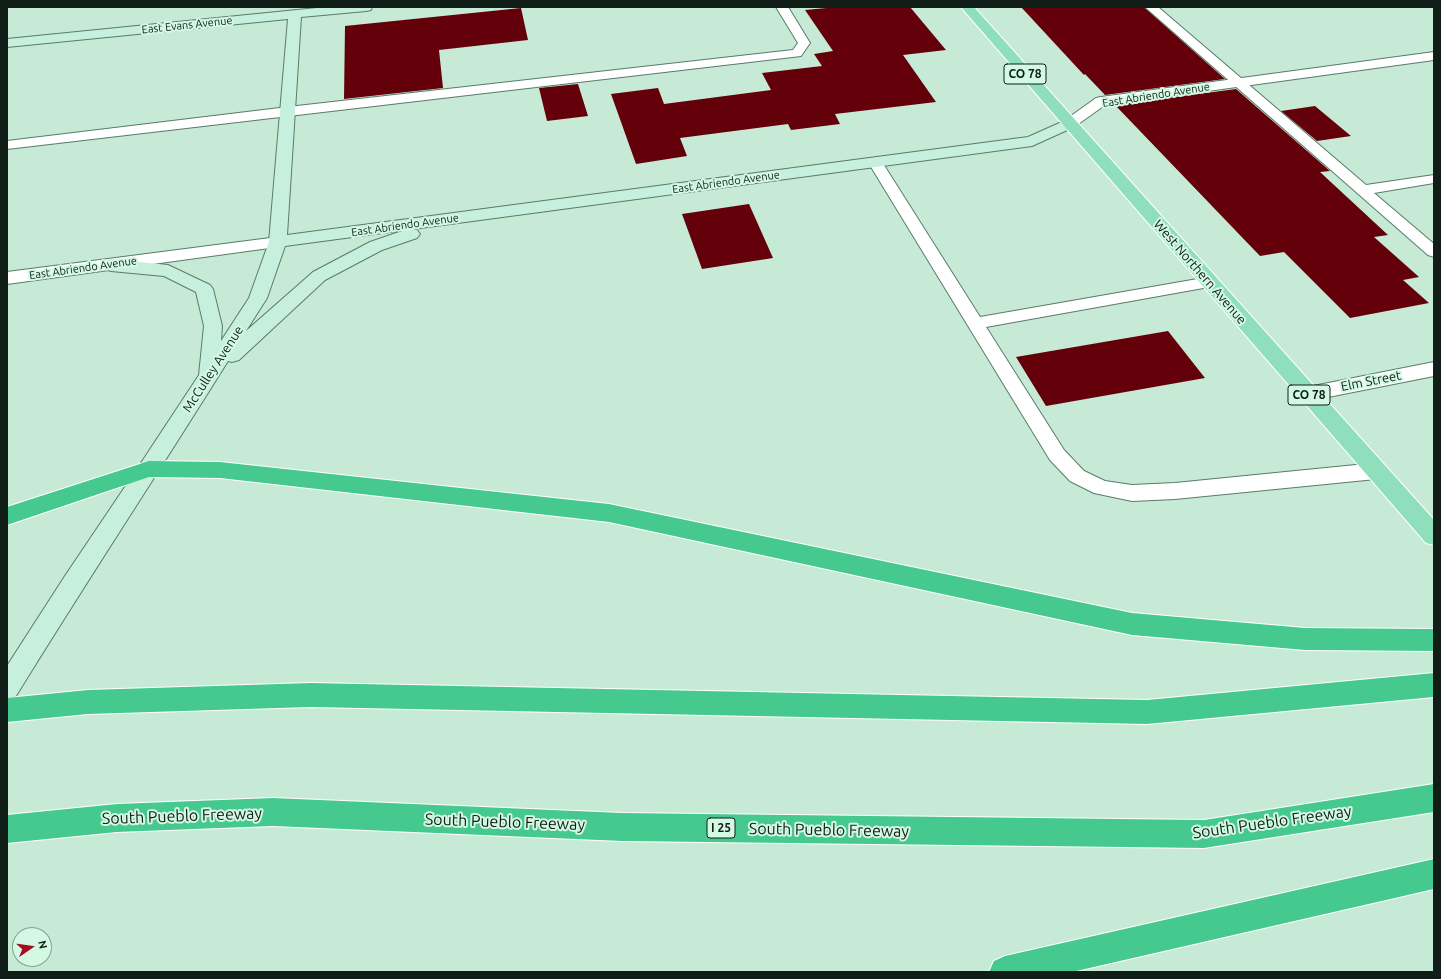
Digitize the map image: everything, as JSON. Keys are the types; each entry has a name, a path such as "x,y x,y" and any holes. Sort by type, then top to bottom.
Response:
{"highway":[{"path":"7,516 148,469 220,470 609,513 1132,624 1305,640 1434,640"},
{"path":"7,710 88,702 311,695 1148,712 1434,685"},
{"name":"South Pueblo Freeway","path":"7,829 117,818 274,812 622,827 1204,834 1434,798"},
{"path":"1005,972 1434,874"}],"main road":[{"name":"East Evans Avenue","path":"7,43 295,11 366,7"},
{"name":"West Northern Avenue","path":"967,7 1434,536"},
{"name":"McCulley Avenue","path":"7,688 73,583 258,298 278,242 295,11"},
{"name":"East Abriendo Avenue","path":"278,242 1032,140 1069,124"},
{"path":"207,377 319,276 376,246 457,218"},
{"path":"111,265 168,271 204,289 213,326 207,377"}],"street":[{"name":"East Abriendo Avenue","path":"1069,124 1101,101 1434,56"},
{"name":"East Abriendo Avenue","path":"7,278 278,242"},
{"name":"Elm Street","path":"1308,394 1434,369"}],"lane":[{"path":"7,145 288,111 797,53 804,43 782,7"},
{"path":"1151,7 1434,252"},
{"path":"875,162 1057,455 1077,476 1101,488 1132,493 1175,491 1376,471"},
{"path":"1362,190 1434,179"},
{"path":"976,323 1209,282"}],"building":[{"path":"837,7 910,7 946,50 903,55 936,102 835,114 840,124 791,130 788,124 680,138 687,156 636,164 611,94 658,88 664,104 771,90 762,73 822,66 814,54 833,51 805,10"},
{"path":"1021,7 1144,7 1225,79 1105,95 1085,74 1084,75"},
{"path":"521,8 528,40 439,50 443,88 344,99 345,26"},
{"path":"578,84 588,116 547,121 539,88"},
{"path":"1236,89 1330,171 1320,172 1388,235 1374,237 1419,277 1403,280 1429,303 1350,318 1284,252 1260,256 1115,105"},
{"path":"1315,106 1351,136 1317,141 1281,111"},
{"path":"749,204 773,258 702,269 682,214"},
{"path":"1168,331 1205,378 1046,406 1016,357"}]}
